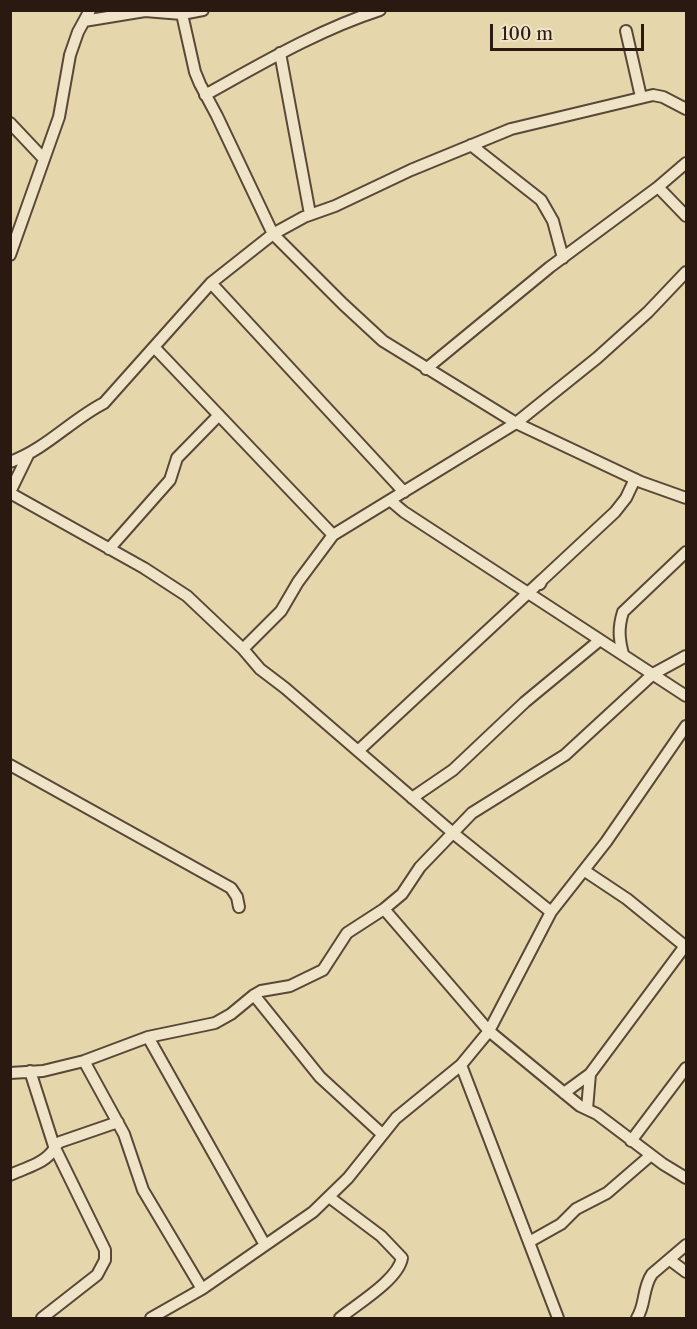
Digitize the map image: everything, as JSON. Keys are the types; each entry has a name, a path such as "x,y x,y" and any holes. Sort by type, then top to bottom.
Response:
{"street":[{"path":"10,255 59,117 70,55 90,10"},
{"path":"84,21 145,11 182,14 203,10"},
{"path":"205,95 280,53 360,16 380,10"},
{"path":"182,14 195,72 273,234 383,341 516,423 634,479 687,498"},
{"path":"627,31 641,97"},
{"path":"280,53 310,214"},
{"path":"10,462 28,455 87,412 104,403 211,283 273,234 310,214 335,206 411,170 510,129 653,95 663,97 687,109"},
{"path":"10,123 44,159"},
{"path":"471,145 541,200 553,221 563,258"},
{"path":"426,369 563,258 687,163"},
{"path":"658,187 687,216"},
{"path":"243,649 281,611 298,582 333,535 516,423 597,358 648,312 687,272"},
{"path":"211,283 404,492"},
{"path":"154,346 333,535"},
{"path":"109,549 170,480 177,458 219,415"},
{"path":"28,455 10,493 187,596 243,649 260,669 453,833 552,912"},
{"path":"358,751 531,596 542,580 615,512 626,498 634,479"},
{"path":"391,501 404,512 531,596 687,696"},
{"path":"623,654 619,638 619,626 623,612 687,552"},
{"path":"412,798 453,770 525,702 600,640"},
{"path":"10,1073 43,1071 84,1061 148,1037 215,1023 261,991 290,986 323,970 347,933 384,909 402,894 420,867 471,813 565,755 653,674 687,656"},
{"path":"151,1318 202,1289 313,1212 348,1178 396,1118 461,1065 489,1031 552,912 585,870 687,726"},
{"path":"10,765 231,888 237,897 239,907"},
{"path":"564,1093 590,1074 686,946 627,899 585,870"},
{"path":"384,909 489,1031 564,1093 687,1178"},
{"path":"254,995 320,1077 382,1134"},
{"path":"148,1037 266,1245"},
{"path":"84,1061 124,1134 142,1190 202,1289"},
{"path":"461,1065 558,1318"},
{"path":"631,1140 687,1068"},
{"path":"30,1071 54,1146 105,1250 105,1260 97,1275 42,1318"},
{"path":"587,1109 590,1074"},
{"path":"10,1175 41,1161 52,1153 54,1146 60,1142 118,1122"},
{"path":"530,1242 561,1224 576,1209 607,1193 651,1155"},
{"path":"329,1197 381,1236 402,1258 396,1271 381,1286 340,1318"},
{"path":"637,1318 644,1302 644,1287 651,1274 687,1245"},
{"path":"670,1260 687,1272"}]}
